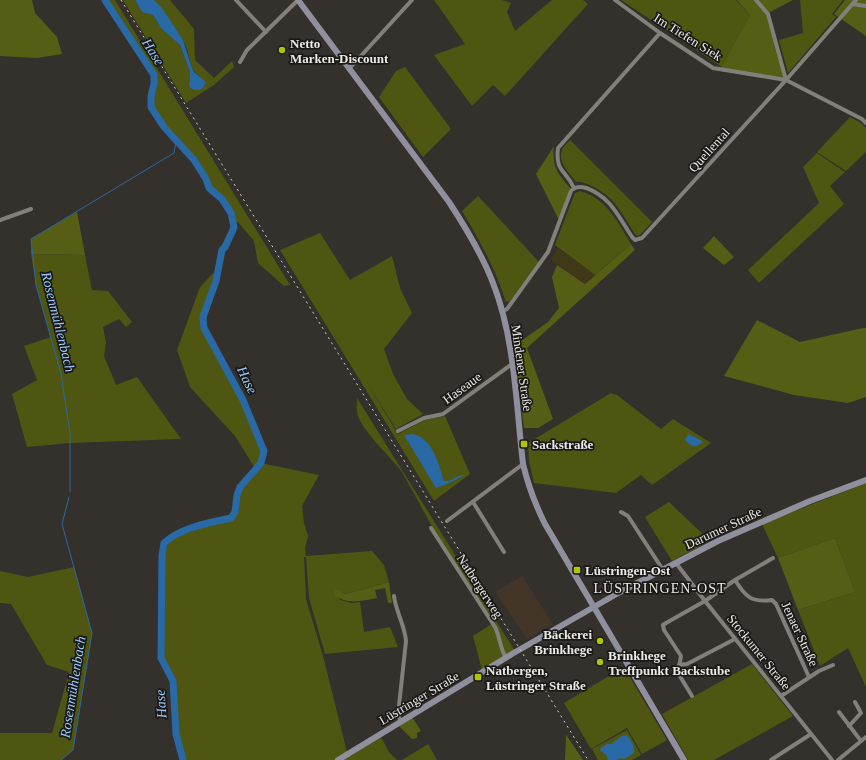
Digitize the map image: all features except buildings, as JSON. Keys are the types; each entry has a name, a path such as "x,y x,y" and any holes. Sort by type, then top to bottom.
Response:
{"main road":[{"name":"Mindener Straße","path":"298,0 407,145 463,223 486,265 494,284 502,312 512,364 523,464 529,487 538,510 683,760"},
{"name":"Darumer Straße","path":"594,607 706,547 783,512 866,480"},
{"name":"Lüstringer Straße","path":"338,760 506,658 594,607"}],"street":[{"path":"236,0 266,32"},
{"path":"240,62 247,50 298,0"},
{"path":"349,69 412,0"},
{"name":"Im Tiefen Siek","path":"615,0 714,68 786,80 862,119 866,123"},
{"path":"756,0 768,14 786,80"},
{"name":"Quellental","path":"574,188 580,186 592,190 613,207 635,240 642,238 786,80 856,0"},
{"path":"852,4 866,6"},
{"path":"502,312 507,310 548,252 571,191 574,188 572,183 561,171 557,158 558,148 660,32"},
{"path":"0,220 31,209"},
{"name":"Haseaue","path":"398,431 424,418 443,414 512,364"},
{"path":"448,521 523,464"},
{"path":"473,502 504,552"},
{"path":"621,512 628,516 663,570"},
{"name":"Natbergerweg","path":"431,528 495,627 498,633 502,652 506,658"},
{"path":"692,696 678,673 681,656 664,630 663,625 705,601 735,580 773,558"},
{"name":"Stockumer Straße","path":"676,563 832,760"},
{"name":"Jenaer Straße","path":"735,580 744,594 750,598 757,601 772,600 776,604 809,677"},
{"path":"394,596 406,634 398,715 400,722"},
{"path":"679,665 687,664 735,639"},
{"path":"782,696 809,677 833,664"},
{"path":"849,726 861,713 855,702"},
{"path":"839,712 861,741"},
{"path":"771,760 777,759 811,734"},
{"path":"838,760 866,737"}],"shaded area":[{"path":"522,576 553,624 527,639 495,592"}],"green space":[{"path":"0,0 32,0 35,13 57,37 62,54 37,58 0,56"},
{"path":"105,0 115,0 290,285 284,286 258,263 254,241 238,222 233,222 231,213 222,199 209,188 206,179 194,160 164,127 151,107 154,75"},
{"path":"123,0 135,0 142,12 153,15 159,25 180,45 190,72 190,88 194,90 206,82 195,72 183,40 154,0 170,0 194,29 195,60 214,78 232,61 234,67 214,85 186,103"},
{"path":"434,0 502,0 511,3 507,12 515,31 552,0 583,0 588,4 505,96 493,85 472,106 434,55 465,44"},
{"path":"621,0 736,0 750,15 722,67"},
{"path":"737,0 793,0 768,13 786,80 720,70 750,15"},
{"path":"800,0 843,0 832,14 836,17 788,73 779,40 803,33"},
{"path":"845,0 866,0 866,36 834,14"},
{"path":"405,67 451,129 423,157 379,97 396,71"},
{"path":"850,117 861,123 866,128 866,152 846,171 817,152"},
{"path":"570,140 652,222 640,235 637,236 635,234 619,208 609,197 586,183 576,182 568,172 561,159 561,154 563,147"},
{"path":"554,146 556,169 570,188 559,220 536,174"},
{"path":"817,153 845,172 830,186 844,204 759,283 748,270 819,203 803,167"},
{"path":"580,191 589,194 604,205 616,219 631,244 595,275 555,245 575,193"},
{"path":"478,196 539,262 510,301 506,302 487,256 462,211"},
{"path":"77,212 85,255 31,254 31,239"},
{"path":"320,233 350,280 392,256 400,288 412,313 384,349 393,374 407,399 423,414 396,429 367,383 398,434 425,420 445,416 470,474 434,501 280,250"},
{"path":"714,236 734,257 724,265 703,248"},
{"path":"631,244 635,250 527,348 553,419 538,428 524,428 514,346 548,322 559,308 552,277 557,265 585,284"},
{"path":"31,254 85,255 92,290 108,291 132,322 126,327 119,319 103,327 106,343 104,356 116,385 137,377 181,439 70,443 27,447 12,394 37,380 24,346 51,337 36,285"},
{"path":"218,268 215,283 204,313 204,328 243,400 264,451 261,463 319,475 302,506 304,523 308,536 305,548 306,556 372,551 384,565 389,582 346,594 335,591 340,600 352,603 360,602 364,632 390,627 398,647 325,654 309,598 306,557 304,557 306,599 323,656 347,752 335,760 183,760 177,736 173,681 161,658 162,555 164,543 187,529 231,518 234,512 237,493 245,481 256,470 235,436 190,387 177,350 200,287"},
{"path":"757,320 800,342 866,328 866,397 848,403 794,395 724,376"},
{"path":"611,393 617,395 661,429 673,419 711,443 652,485 641,475 616,493 534,483 529,461 528,443"},
{"path":"357,398 492,614 490,616 434,530 402,472 363,426 357,411"},
{"path":"866,483 866,687 848,648 820,666 798,610 855,592 835,538 778,558 762,524"},
{"path":"669,502 710,541 672,561 645,517"},
{"path":"835,538 855,592 798,610 778,558"},
{"path":"74,567 92,633 73,750 61,760 0,760 0,733 52,733 69,672 47,665 11,604 0,603 0,571 28,577"},
{"path":"389,582 392,603 388,603 385,588 375,590 377,598 360,601 344,600 334,595 335,590 346,594"},
{"path":"496,621 515,651 482,670 473,636"},
{"path":"752,664 793,716 714,760 688,760 662,714"},
{"path":"624,667 667,740 642,754 627,728 591,749 564,703"},
{"path":"412,717 421,731 417,733 417,738 412,739 399,726"},
{"path":"627,730 641,755 632,760 598,760 592,749"},
{"path":"566,735 567,736 583,760 565,760"},
{"path":"381,737 389,752 397,760 343,760"},
{"path":"428,744 437,760 402,760"}],"sand":[{"path":"558,248 595,275 585,284 551,260"}],"water":[{"path":"135,0 154,0 162,8 183,40 194,72 206,82 203,88 194,90 190,88 190,72 180,45 161,28 153,15 142,12"},
{"path":"413,434 420,437 430,446 437,460 444,481 465,475 436,488 404,435"},
{"path":"689,434 702,441 702,443 697,446 689,444 685,440"},
{"path":"626,735 632,743 634,753 624,759 620,758 617,760 608,760 606,755 600,750 601,748"}],"waterway":[{"name":"Hase","path":"105,0 154,75 151,107 164,127 194,160 206,179 209,188 222,199 231,213 234,227 225,247 222,250 216,281 203,317 204,328 243,400 264,451 261,463 240,487 237,495 235,512 231,518 187,529 164,543 162,555 161,658 173,681 176,734 183,760"},
{"name":"Rosenmühlenbach","path":"70,492 70,433 61,374 36,285 31,239 174,153 176,141"},
{"name":"Rosenmühlenbach","path":"61,760 73,750 92,633 62,524 69,497"}],"railway":[{"path":"121,0 588,760"}],"place":[{"name":"Netto Marken-Discount","path":"282,50"},
{"name":"Sackstraße","path":"524,444"},
{"name":"Lüstringen-Ost","path":"577,570"},
{"name":"Bäckerei Brinkhege","path":"600,641"},
{"name":"Brinkhege Treffpunkt Backstube","path":"600,662"},
{"name":"Natbergen, Lüstringer Straße","path":"478,677"}],"district":[{"name":"LÜSTRINGEN-OST","path":"660,588"}]}
